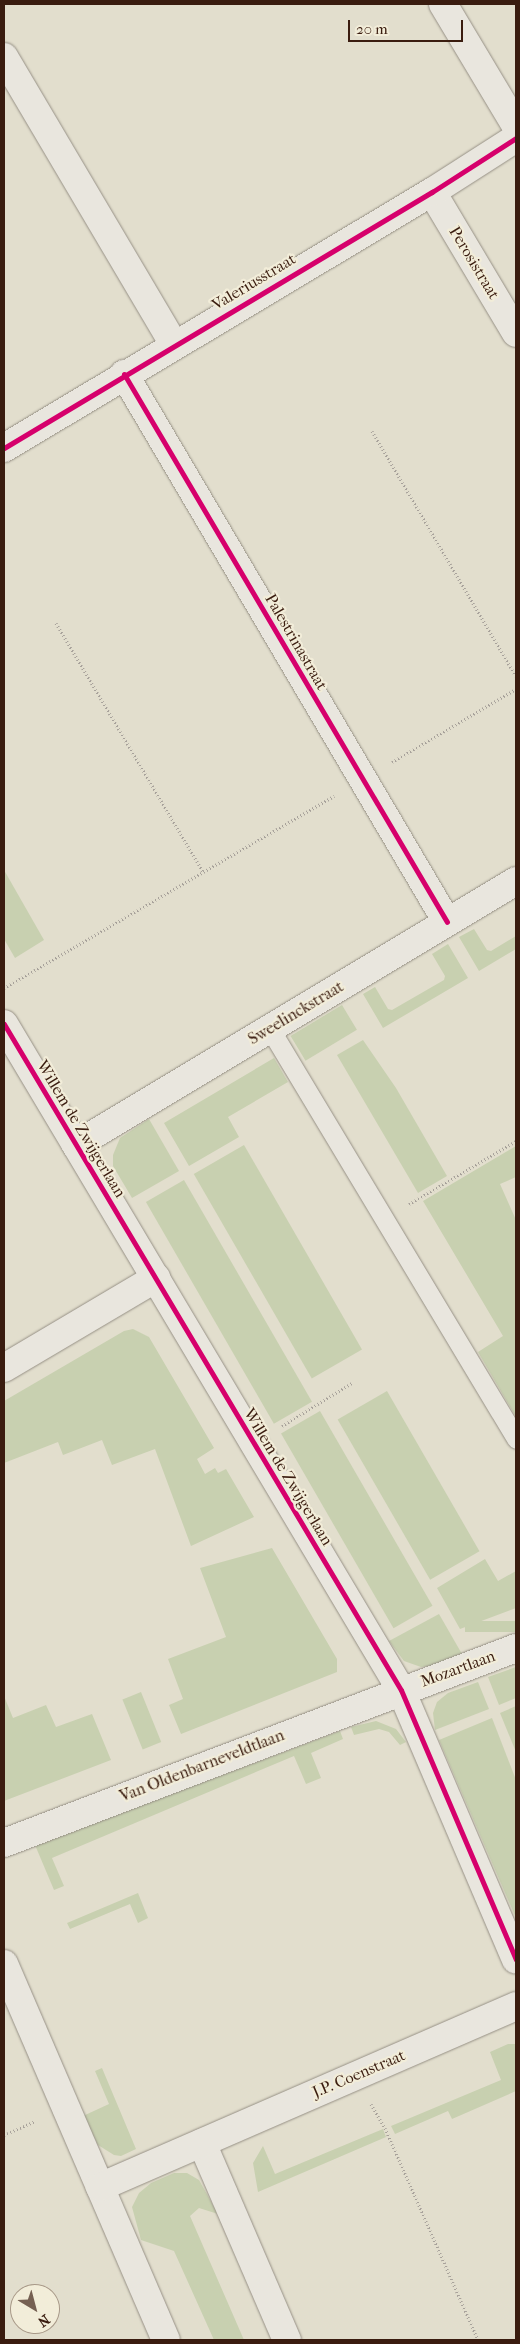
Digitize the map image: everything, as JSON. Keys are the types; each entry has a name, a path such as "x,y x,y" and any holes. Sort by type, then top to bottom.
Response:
{"street":[{"path":"443,4 516,126"},
{"path":"4,57 174,344"},
{"name":"Valeriusstraat","path":"4,448 174,344 432,192 516,138"},
{"name":"Perosistraat","path":"432,192 516,333"},
{"name":"Palestrinastraat","path":"124,374 447,922"},
{"name":"Sweelinckstraat","path":"76,1145 516,881"},
{"name":"Willem de Zwijgerlaan","path":"4,1024 401,1690 516,1960"},
{"path":"4,1368 156,1278"},
{"name":"Mozartlaan","path":"401,1690 516,1648"},
{"name":"Van Oldenbarneveldtlaan","path":"4,1842 401,1690"},
{"path":"4,1964 166,2340"},
{"name":"J.P. Coenstraat","path":"100,2187 516,2006"},
{"path":"202,2143 287,2340"}],"lane":[{"path":"270,1029 516,1439"}],"path":[{"path":"372,431 516,676"},
{"path":"56,623 203,872"},
{"path":"4,988 516,690"},
{"path":"383,1219 516,1141"},
{"path":"254,1443 352,1382"},
{"path":"359,2075 478,2340"}],"green space":[{"path":"4,870 44,940 15,958 4,939"},
{"path":"474,929 487,950 491,951 516,936 516,949 479,971 459,937"},
{"path":"448,944 468,978 383,1028 363,994 375,987 388,1009 392,1010 444,980 445,976 432,954"},
{"path":"342,1005 357,1030 306,1061 291,1036"},
{"path":"363,1040 396,1088 447,1176 418,1193 337,1055"},
{"path":"274,1058 288,1082 228,1117 239,1137 189,1166 164,1123"},
{"path":"149,1119 179,1171 132,1198 113,1166 113,1155 120,1138"},
{"path":"244,1145 362,1349 312,1378 194,1174"},
{"path":"516,1146 516,1177 500,1184 516,1220 516,1417 478,1352 503,1336 423,1201"},
{"path":"184,1180 312,1402 274,1424 146,1202"},
{"path":"133,1329 149,1337 214,1448 197,1459 205,1474 215,1468 218,1473 226,1469 254,1517 191,1546 155,1449 112,1465 102,1440 63,1455 58,1442 4,1463 4,1401 124,1331"},
{"path":"387,1391 480,1551 430,1580 338,1420"},
{"path":"320,1411 432,1606 394,1628 281,1434"},
{"path":"272,1548 337,1659 337,1672 181,1734 169,1705 183,1699 168,1659 226,1637 200,1568"},
{"path":"485,1559 498,1581 516,1571 516,1608 460,1629 437,1588"},
{"path":"439,1614 462,1654 431,1666 421,1667 404,1661 389,1641"},
{"path":"465,1621 516,1621 516,1632 465,1632"},
{"path":"516,1667 516,1698 499,1705 488,1677"},
{"path":"478,1682 489,1709 435,1730 433,1713 437,1702 448,1693"},
{"path":"141,1692 161,1742 143,1750 122,1699"},
{"path":"4,1696 13,1718 46,1705 56,1727 92,1714 111,1760 4,1801"},
{"path":"516,1706 516,1752 500,1713"},
{"path":"492,1718 516,1780 516,1918 439,1740"},
{"path":"376,1721 396,1729 406,1742 400,1745 389,1732 379,1729 354,1735 351,1727"},
{"path":"340,1731 343,1739 311,1753 321,1778 306,1784 294,1756 52,1858 64,1886 54,1890 35,1845"},
{"path":"138,1893 148,1918 138,1923 130,1904 70,1929 67,1923"},
{"path":"508,2044 516,2044 516,2091 452,2119 448,2111 395,2134 391,2126 501,2080 490,2052"},
{"path":"102,2068 136,2149 121,2156 114,2155 98,2145 83,2116 109,2104 95,2071"},
{"path":"383,2129 386,2137 258,2192 253,2163 263,2146 275,2174"},
{"path":"174,2173 187,2173 199,2180 218,2214 199,2208 190,2216 244,2340 214,2340 174,2251 141,2240 132,2207 139,2193 151,2183"}],"cycle path":[{"path":"4,448 432,192 516,138"},
{"path":"124,374 447,922"},
{"path":"4,1024 401,1690 516,1960"}]}
